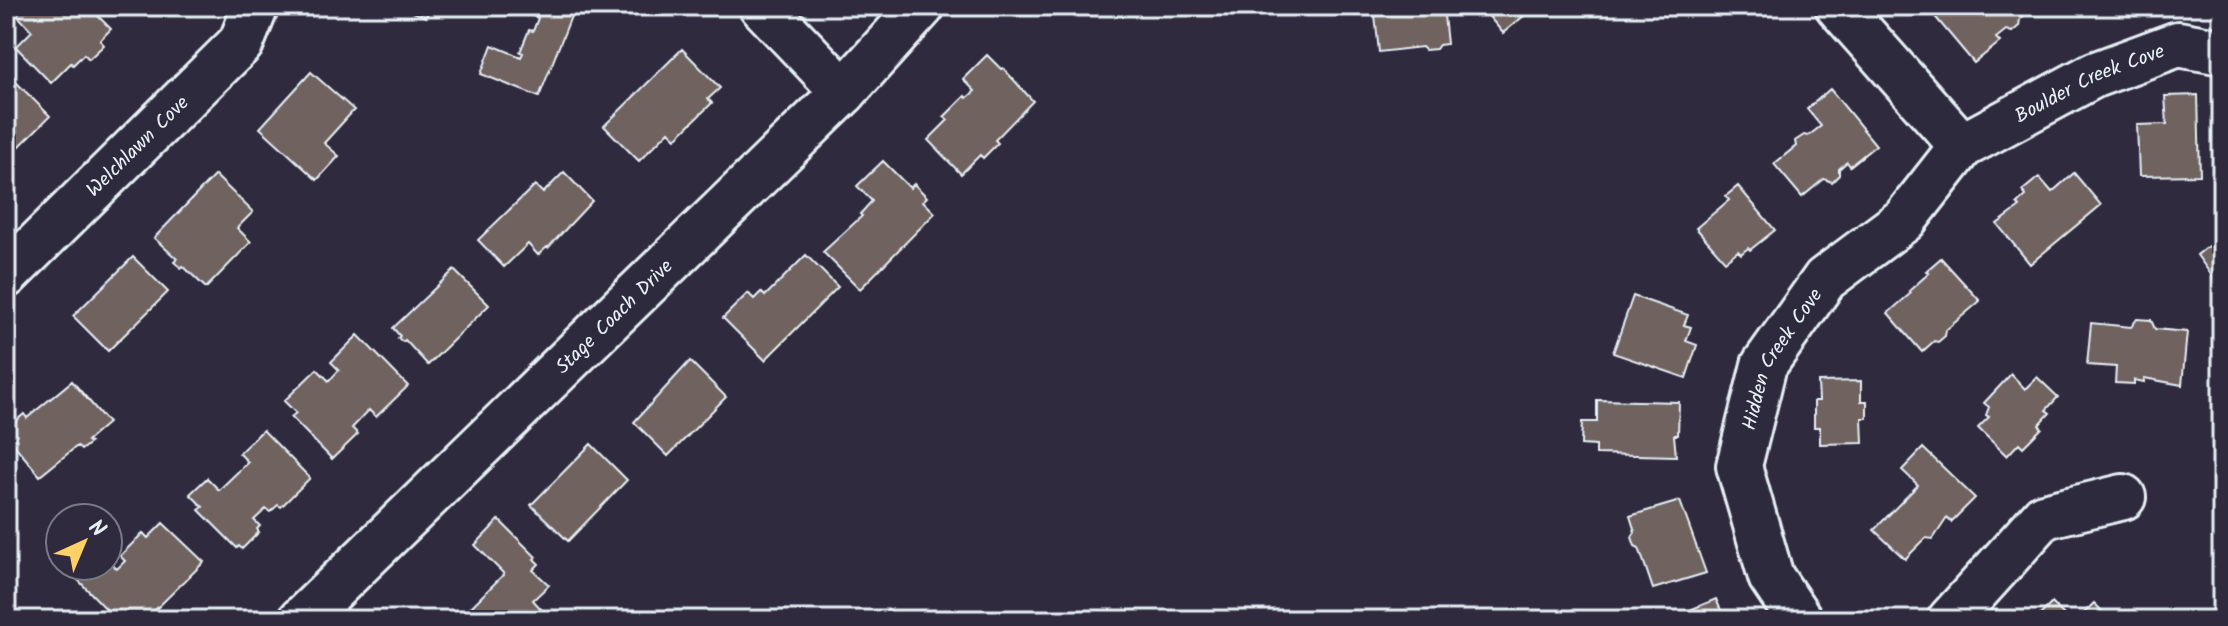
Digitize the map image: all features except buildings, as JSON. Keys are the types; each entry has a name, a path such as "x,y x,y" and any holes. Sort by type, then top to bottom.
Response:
{"street":[{"name":"Welchlawn Cove","path":"6,275 241,43 256,6"},
{"path":"762,6 844,92"},
{"name":"Stage Coach Drive","path":"301,620 844,92 922,6"},
{"path":"1838,6 1962,146"},
{"name":"Boulder Creek Cove","path":"1962,146 2094,75 2164,49 2178,44 2222,52"},
{"name":"Hidden Creek Cove","path":"1800,620 1771,577 1739,466 1764,365 1825,279 1904,220 1962,146"},
{"path":"1950,620 2044,516 2123,497"}]}
